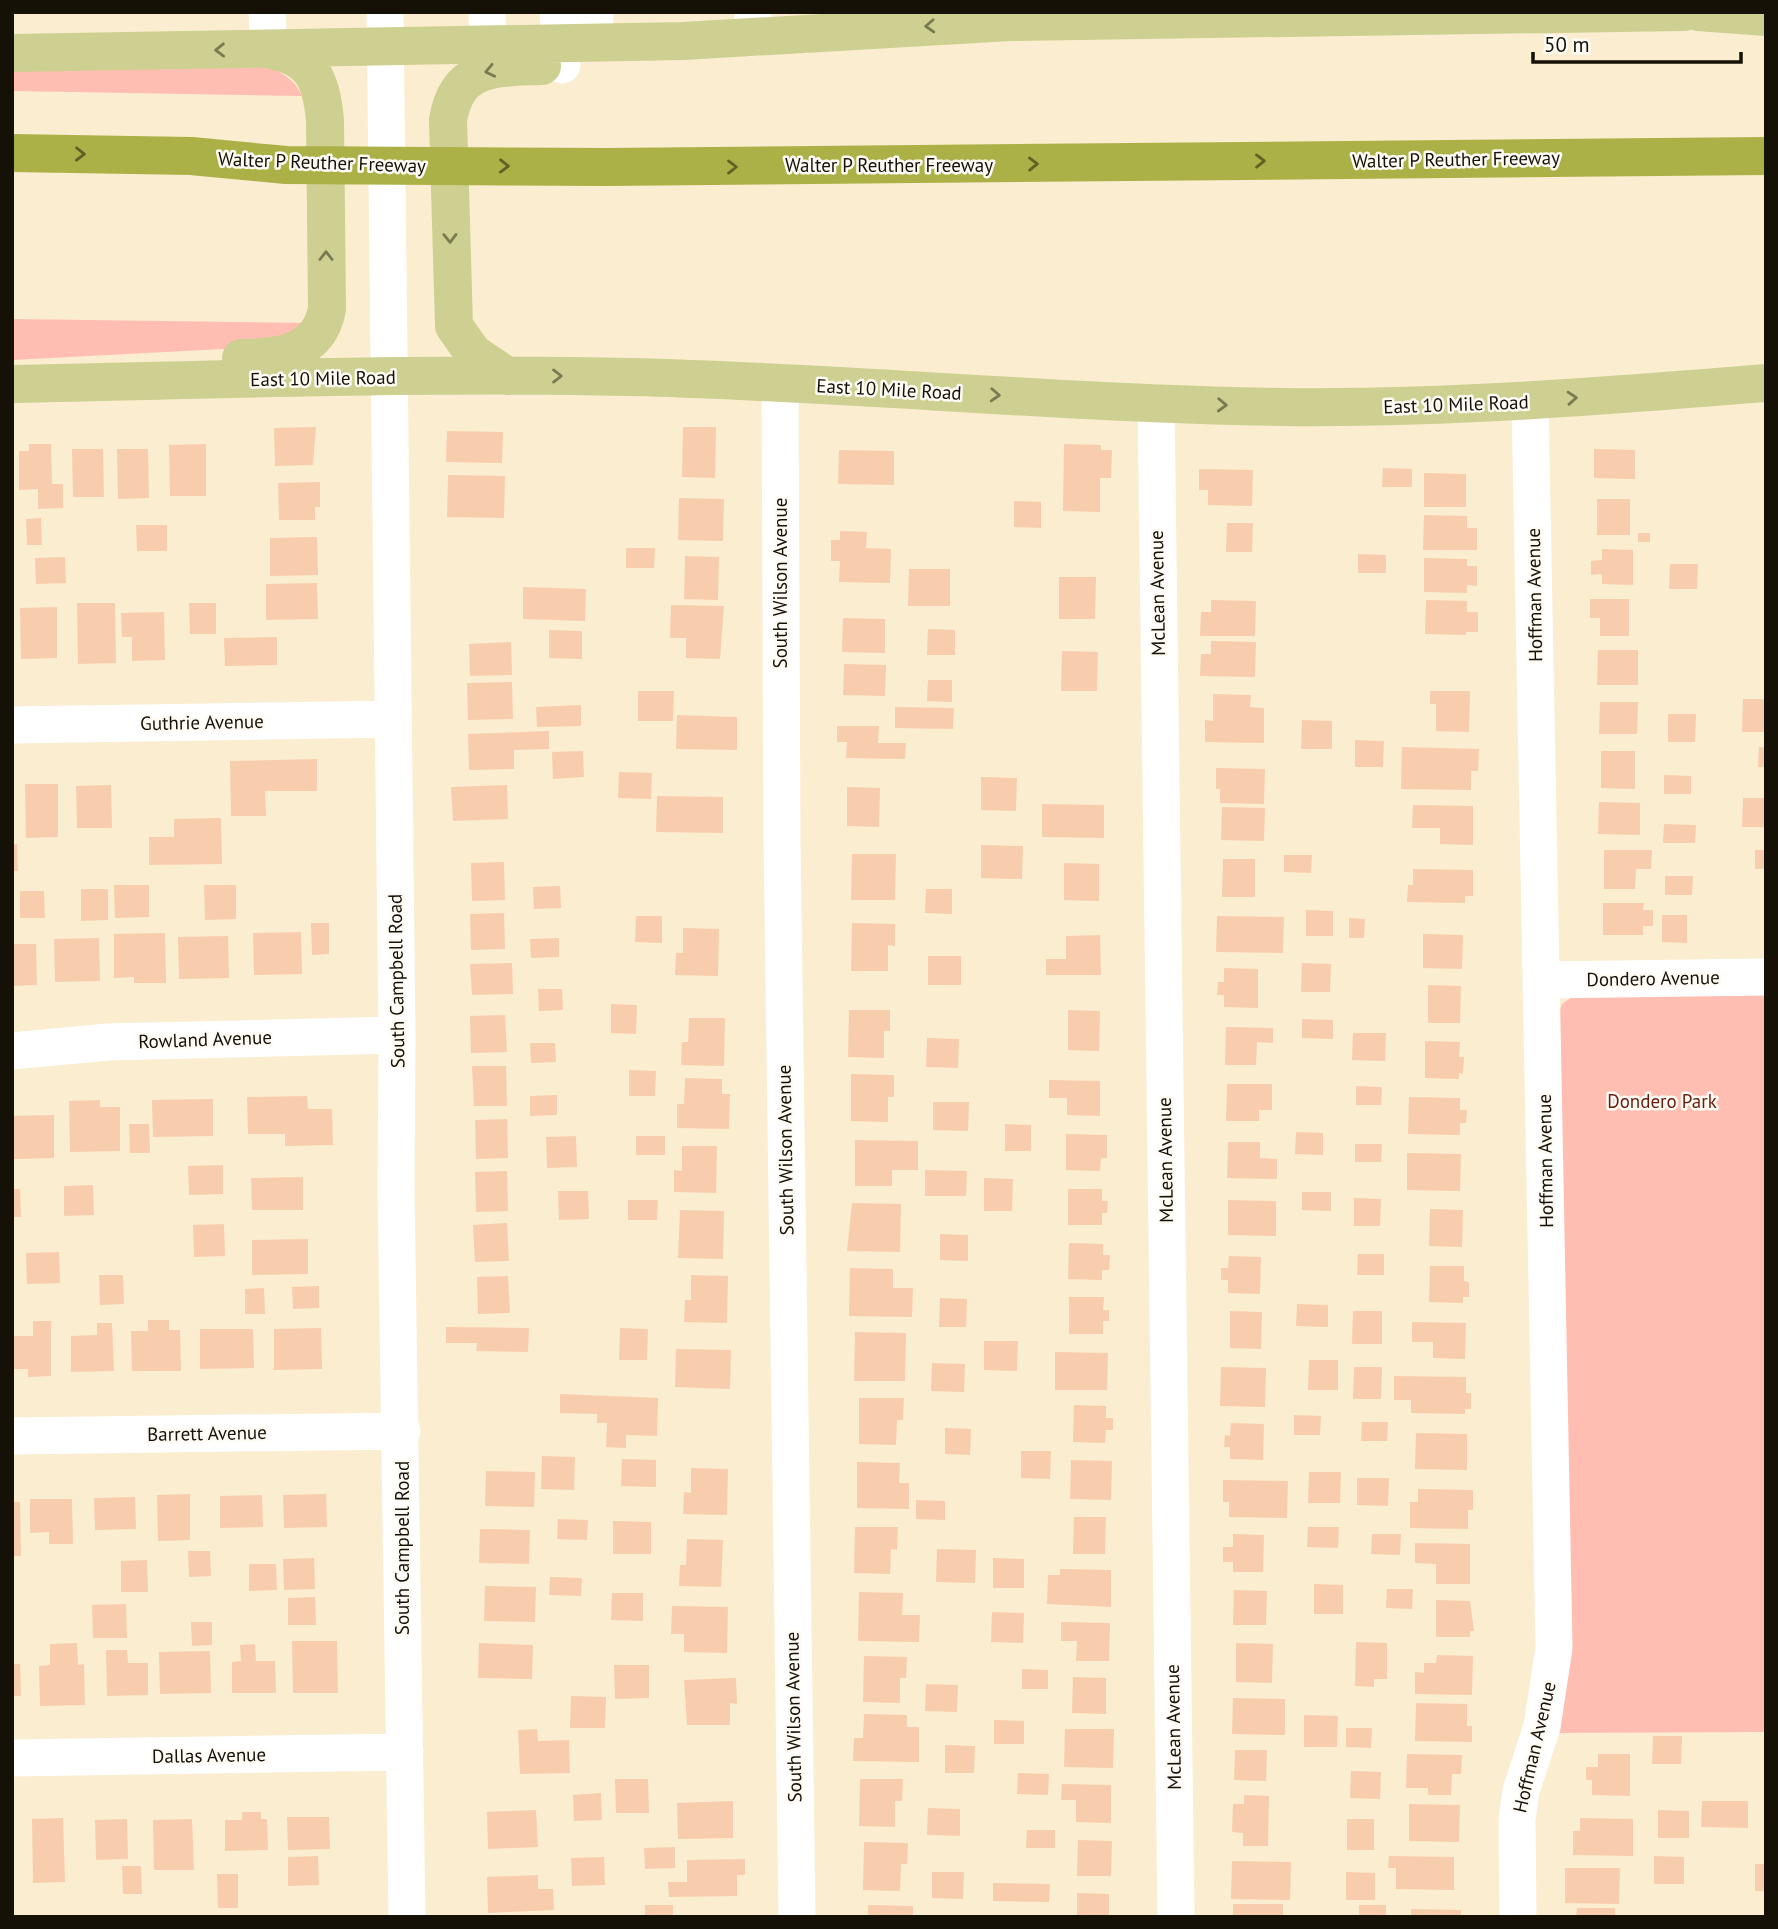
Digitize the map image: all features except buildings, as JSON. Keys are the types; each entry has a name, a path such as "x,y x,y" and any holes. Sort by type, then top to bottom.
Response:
{"highway":[{"name":"Walter P Reuther Freeway","path":"12,153 191,156 286,164 606,167 1766,156"}],"main road":[{"path":"12,54 268,31 487,28 574,35 752,25 1010,22 1106,17 1684,12"},
{"path":"1698,12 1766,17"},
{"path":"12,383 192,359 279,356 308,344 323,324 327,309 323,97 314,76 268,31"},
{"path":"507,376 473,353 454,326 448,120 454,97 464,81 574,35"},
{"name":"East 10 Mile Road","path":"12,383 391,377 635,377 1156,403 1373,407 1530,402 1766,383"}],"street":[{"name":"South Campbell Road","path":"386,29 397,1035 396,1190 402,1431 407,1917"},
{"name":"South Wilson Avenue","path":"780,383 783,922 797,1917"},
{"name":"Hoffman Avenue","path":"1518,1917 1517,1819 1521,1791 1542,1727 1554,1648 1530,402"},
{"name":"McLean Avenue","path":"1156,403 1176,1917"},
{"name":"Guthrie Avenue","path":"12,725 392,719"},
{"name":"Dondero Avenue","path":"1541,980 1766,977"},
{"name":"Rowland Avenue","path":"12,1051 108,1042 397,1035"},
{"name":"Barrett Avenue","path":"12,1436 402,1431"},
{"name":"Dallas Avenue","path":"12,1758 405,1752"}],"green space":[{"path":"263,65 286,76 302,96 12,91 12,69"},
{"path":"12,319 309,323 278,346 12,360"},
{"name":"Dondero Park","path":"1766,995 1766,1732 1556,1733 1557,1018 1562,1004 1572,997"}]}
